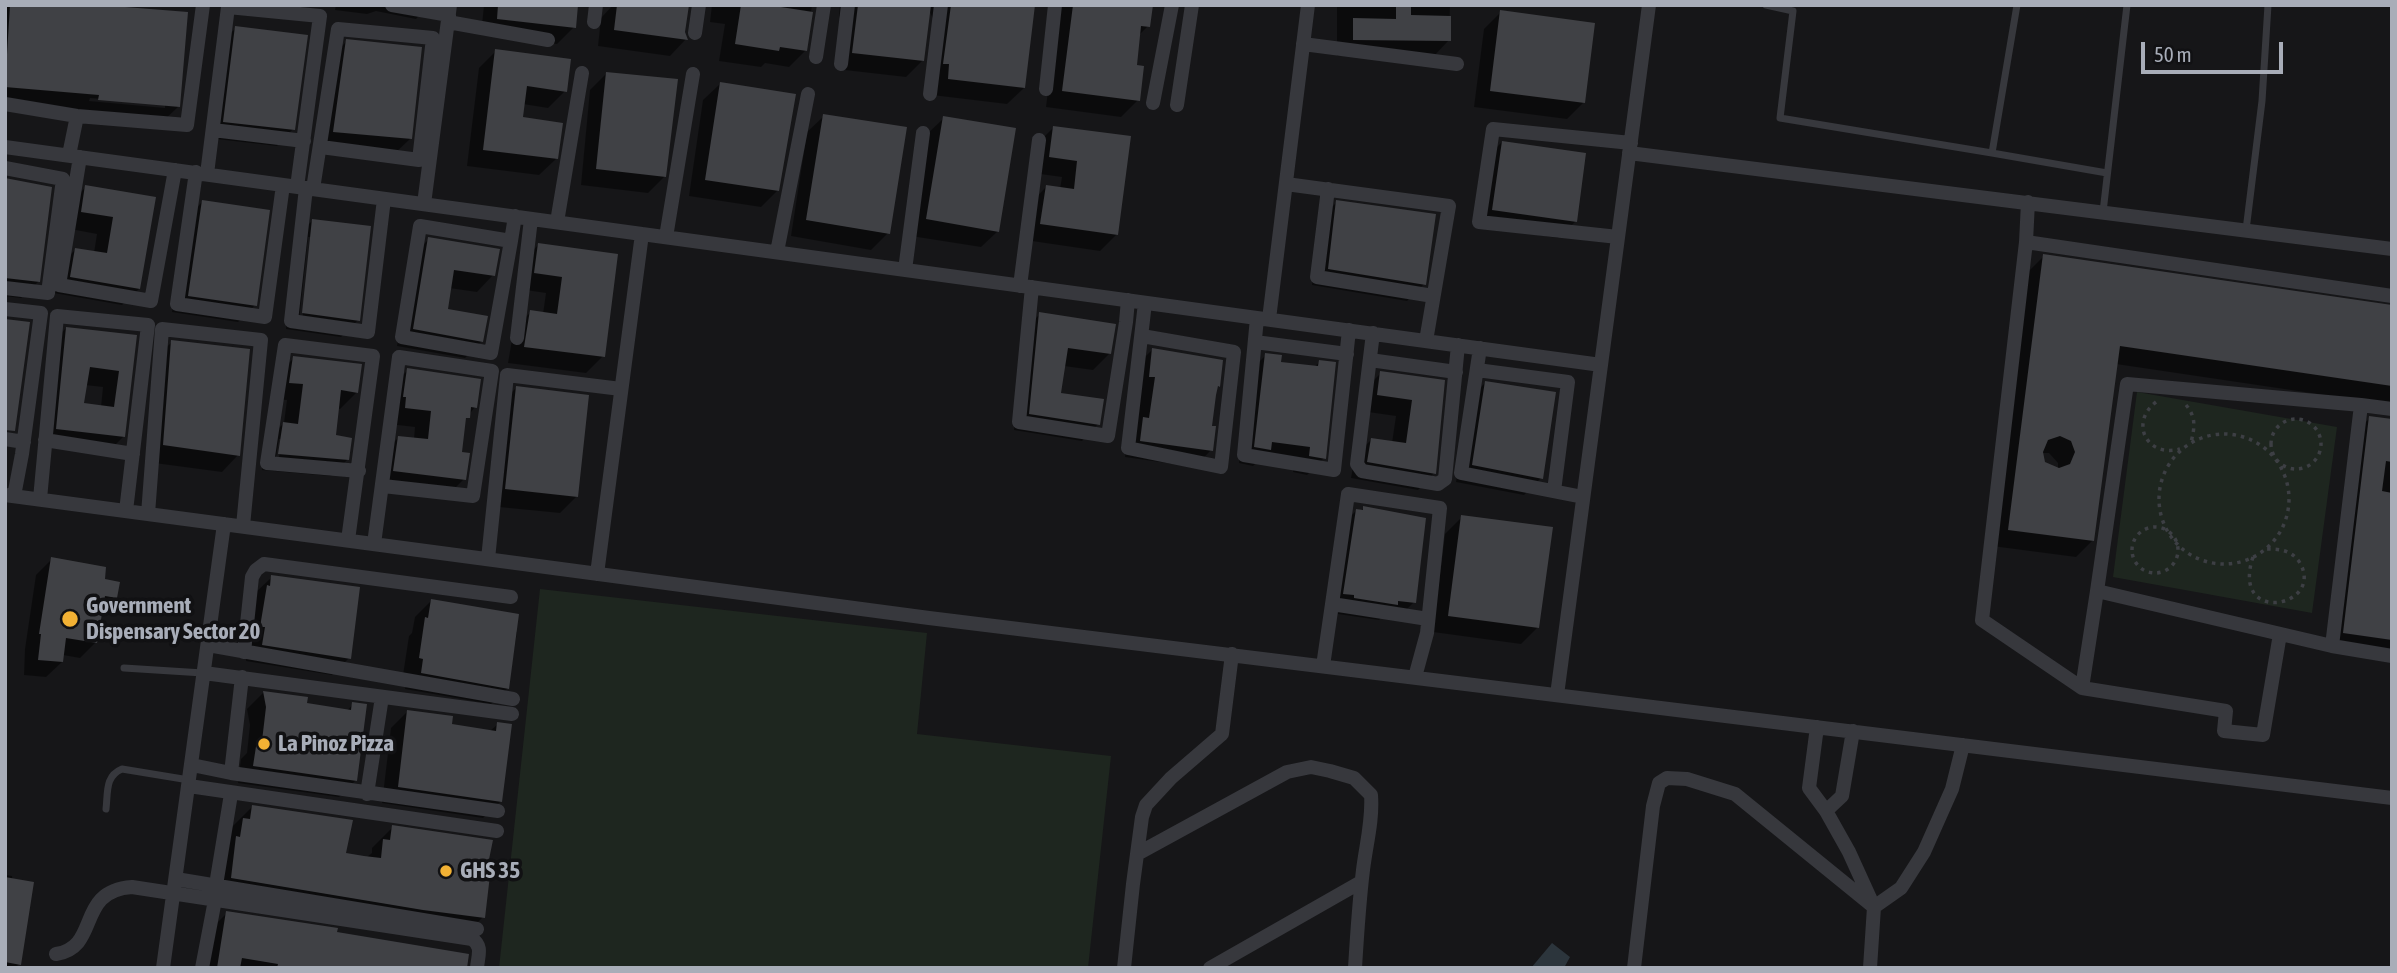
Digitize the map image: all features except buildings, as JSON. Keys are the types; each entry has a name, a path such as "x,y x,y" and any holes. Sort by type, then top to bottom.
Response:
{"street":[{"path":"5,104 77,116 187,125 203,5"},
{"path":"392,5 449,14 548,40"},
{"path":"594,22 596,5"},
{"path":"695,33 699,5"},
{"path":"816,57 824,5"},
{"path":"841,64 848,5"},
{"path":"930,94 941,5"},
{"path":"1046,89 1055,5"},
{"path":"1153,103 1172,5"},
{"path":"1177,105 1192,5"},
{"path":"1308,5 1286,184 1263,318 1255,342 1244,455 1334,470 1349,330"},
{"path":"1557,695 1649,5"},
{"path":"321,147 419,160 433,38 338,29 321,147 300,187 265,317 177,304 213,130 228,7 320,16 304,141 300,187 291,321 368,332 384,199"},
{"path":"424,204 449,14"},
{"path":"1303,44 1458,64"},
{"path":"557,222 582,73"},
{"path":"666,237 694,74"},
{"path":"777,252 808,94"},
{"path":"77,116 60,285 151,301 175,170"},
{"path":"1618,237 1479,222 1493,129 2102,212 2392,248"},
{"path":"213,130 304,141"},
{"path":"905,270 923,133"},
{"path":"1039,140 1026,286 1019,422 1108,436 1128,300"},
{"path":"5,147 1601,365"},
{"path":"5,169 63,180 48,293 5,288"},
{"path":"1286,184 1449,206 1426,341"},
{"path":"1328,189 1317,277 1433,296"},
{"path":"2028,202 2026,242 1982,620 2082,688 2227,711 2224,731 2263,735 2280,634"},
{"path":"512,241 421,226 402,337 491,354 512,241 514,216"},
{"path":"517,338 531,219"},
{"path":"597,574 642,234"},
{"path":"2026,242 2392,296"},
{"path":"1142,336 1234,352 1221,467 1128,448 1145,303"},
{"path":"5,309 41,313 24,442 10,495 929,618 2392,798"},
{"path":"40,499 57,316 148,325 126,511"},
{"path":"148,514 162,329 261,340 243,526"},
{"path":"1373,333 1357,464 1362,471 1438,484 1445,479 1458,345"},
{"path":"1255,342 1348,354"},
{"path":"348,540 359,471 373,356 285,345 267,463 359,471"},
{"path":"1480,348 1461,473 1583,497"},
{"path":"374,544 400,357 492,371 473,496 383,486"},
{"path":"1370,359 1456,372"},
{"path":"1477,370 1568,382 1554,491"},
{"path":"488,559 507,375 621,389"},
{"path":"2082,688 2127,384 2392,409"},
{"path":"2332,646 2361,405"},
{"path":"5,439 24,442"},
{"path":"45,440 133,454"},
{"path":"1323,666 1348,494 1440,508 1428,619 1415,677"},
{"path":"163,968 223,524"},
{"path":"244,652 252,577 264,564 511,597"},
{"path":"2097,591 2332,646 2392,656"},
{"path":"1332,604 1428,619"},
{"path":"204,673 382,697 513,707 208,645"},
{"path":"1124,968 1137,854 1146,805 1171,778 1222,734 1232,654"},
{"path":"231,773 242,677"},
{"path":"367,794 382,697"},
{"path":"1816,727 1809,788 1826,811 1849,852 1874,907 1870,968"},
{"path":"1826,811 1842,796 1853,731"},
{"path":"1874,907 1901,888 1924,852 1952,789 1963,746"},
{"path":"192,765 367,794 498,811"},
{"path":"1137,854 1287,772 1311,767 1354,778 1371,795 1373,816 1367,833 1361,882 1355,968"},
{"path":"1634,968 1653,806 1659,783 1667,778 1687,779 1735,794 1874,907"},
{"path":"190,783 231,794 497,831"},
{"path":"202,968 231,794"},
{"path":"1210,968 1361,882"},
{"path":"56,954 68,952 78,942 100,898 117,888 132,887 175,886 477,929"},
{"path":"215,892 472,939 480,948 477,968"}],"lane":[{"path":"1766,5 1793,11 1780,118 2107,173"},
{"path":"1992,153 2017,5"},
{"path":"2102,212 2127,5"},
{"path":"2246,230 2262,101 2268,5"},
{"path":"124,668 204,673"},
{"path":"106,809 109,779 122,769 190,783"}],"path":[{"path":"2163,399 2148,409 2143,426 2144,434 2156,448 2164,451 2182,449"},
{"path":"2181,401 2193,415 2195,423 2191,442"},
{"path":"2182,449 2169,463 2161,481 2159,501 2163,520 2172,538 2177,544 2178,551 2167,570 2152,573 2139,567 2132,554 2134,538 2146,528 2168,531 2172,538 2185,550 2200,560 2218,564 2236,563 2266,549 2279,535 2287,519 2288,491 2280,465 2272,450 2271,441 2278,426 2292,419 2309,422 2321,444 2316,458 2304,467 2296,468 2280,465 2267,449 2250,439 2230,434 2210,435 2191,442 2182,449"},
{"path":"2253,557 2248,576 2254,594 2270,603 2288,601 2301,589 2303,570 2299,562 2285,550 2266,549"}],"shaded area":[{"path":"2137,392 2337,427 2312,613 2113,577"},
{"path":"540,589 927,633 917,734 1111,756 1088,968 499,968"},
{"path":"1552,943 1570,957 1564,968 1531,968"}],"place":[{"name":"Government Dispensary Sector 20","path":"70,619"},
{"name":"La Pinoz Pizza","path":"264,744"},
{"name":"GHS 35","path":"446,871"}]}
